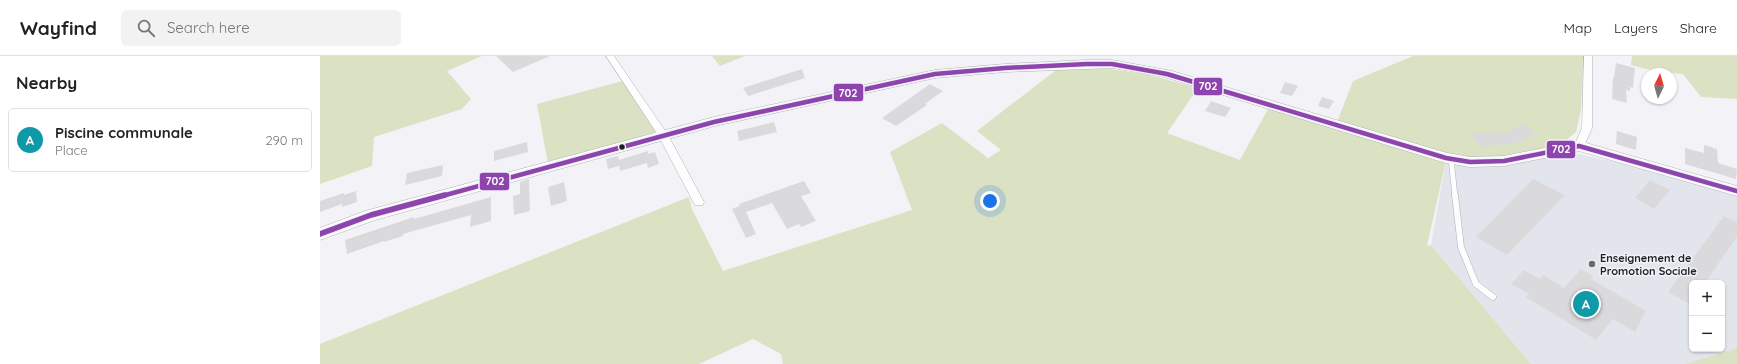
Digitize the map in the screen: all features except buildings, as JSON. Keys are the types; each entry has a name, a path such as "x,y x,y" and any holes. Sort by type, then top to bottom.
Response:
{"street":[{"path":"610,56 664,135 699,202"},
{"path":"1579,146 1587,128 1588,56"},
{"path":"320,234 372,215 714,122 936,74 1087,64 1112,64 1167,74 1423,152 1451,159 1470,162 1504,161 1579,146 1737,191"}],"lane":[{"path":"1451,159 1461,247 1476,284 1493,297"}],"shaded area":[{"name":"Enseignement de Promotion Sociale","path":"1571,152 1623,164 1737,196 1737,348 1725,352 1725,280 1689,280 1689,352 1724,352 1685,364 1531,364 1431,245 1446,161"}],"green space":[{"path":"320,56 482,56 447,71 471,99 462,109 374,137 372,166 320,184"},
{"path":"712,56 745,56 720,66"},
{"path":"1413,56 1583,56 1581,110 1576,132 1564,142 1532,151 1487,159 1448,155 1337,122 1353,81"},
{"path":"1632,56 1737,56 1737,99 1701,97 1683,74 1677,74 1677,68 1643,68 1631,65"},
{"path":"1102,68 1146,74 1198,88 1167,133 1240,160 1268,109 1446,161 1427,246 1431,245 1531,364 783,364 781,354 753,339 699,364 320,364 320,344 689,197 692,209 723,271 912,210 890,152 942,123 988,158 1001,150 977,131 1056,70"},
{"path":"626,80 656,130 652,135 548,164 537,104"},
{"path":"1737,348 1737,364 1685,364 1725,352"}],"transit line":[{"name":"702","path":"320,234 371,215 714,122 935,74 1005,68 1087,64 1112,64 1167,74 1446,158 1470,162 1504,161 1579,146 1737,191"}],"place":[{"name":"Enseignement de Promotion Sociale","path":"1592,264"},
{"name":"Piscine communale","path":"1586,304"}]}
